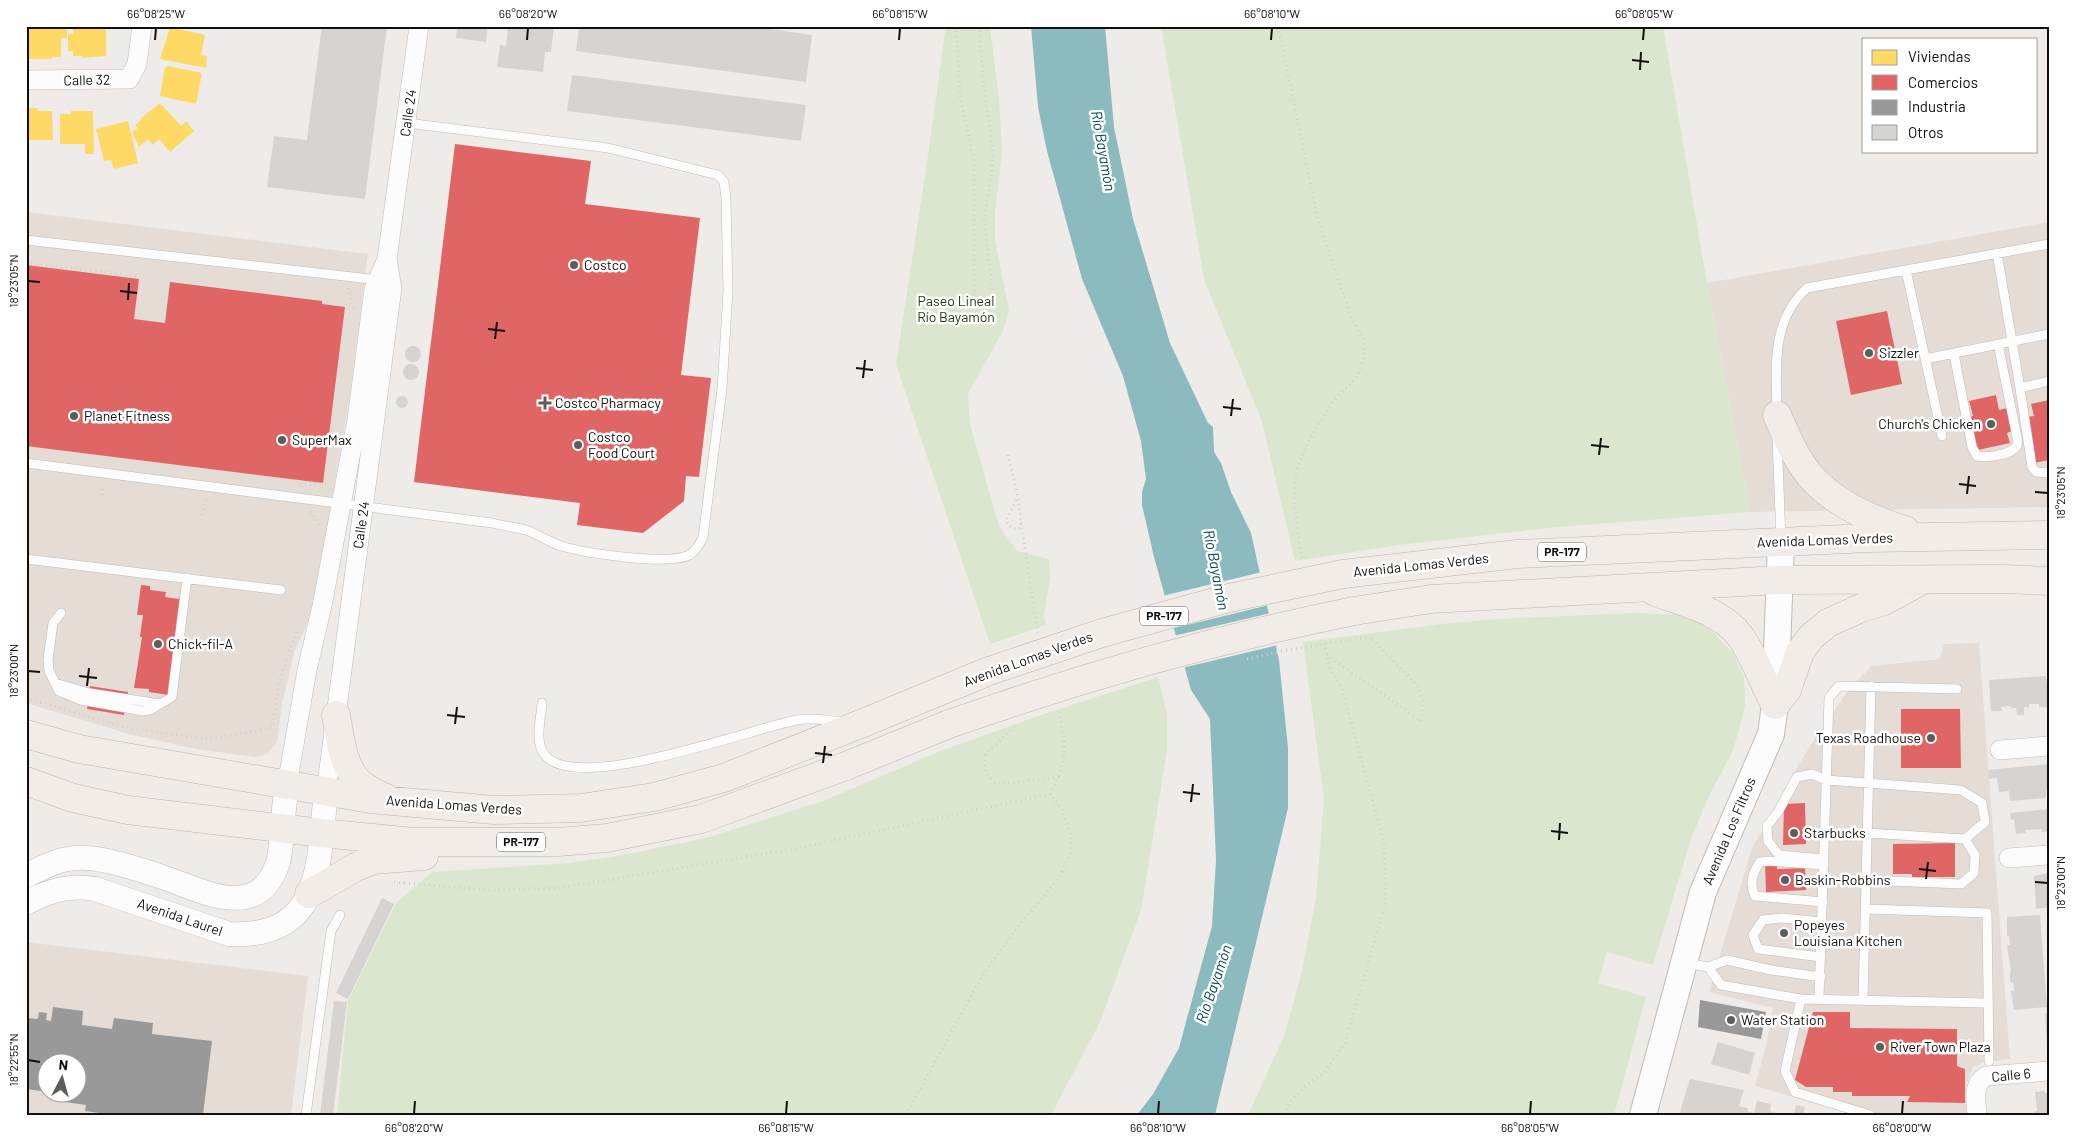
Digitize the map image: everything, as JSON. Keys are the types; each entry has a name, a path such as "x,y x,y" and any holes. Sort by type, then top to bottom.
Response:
{"highway":[{"path":"1776,415 1796,455 1814,480 1834,498 1875,520 1928,536"},
{"name":"Avenida Lomas Verdes","path":"26,734 79,749 326,792 392,801 494,810 581,808 618,804 654,797 724,778 863,724 989,671 1112,630 1229,598 1343,574 1517,554 1928,536 2049,535"},
{"name":"PR-177","path":"26,781 73,798 128,810 321,833 414,842 558,842 607,838 701,820 846,766 949,724 1009,716 1070,683 1204,644 1354,611 1431,600 1779,580 2004,579 2049,581"},
{"path":"1641,587 1683,600 1718,617 1730,626 1739,635 1748,649 1775,705 1787,690 1800,652 1811,637 1828,623 1861,608 1884,601 1924,580"},
{"path":"336,715 342,750 348,766 363,786 392,801"},
{"path":"309,894 356,867 373,860 423,856 444,857 463,854 481,842"}],"main road":[{"name":"Avenida Los Filtros","path":"1643,1115 1696,964 1703,892 1770,734 1775,705 1781,542"}],"street":[{"name":"Calle 32","path":"26,80 129,80 138,64 142,26"},
{"name":"Calle 24","path":"287,785 307,670 322,606 357,420 374,289 384,281 419,26"},
{"name":"Calle 24","path":"326,792 392,288 384,281"},
{"path":"2000,750 2049,746"},
{"path":"26,876 50,864 78,857 90,858 167,879 212,896 232,898 257,893 268,883 277,867 287,785"},
{"name":"Avenida Laurel","path":"26,903 54,891 80,886 111,894 229,934 248,935 262,932 280,925 295,915 306,902 317,866 326,792"},
{"path":"2009,858 2049,855"},
{"name":"Calle 6","path":"1977,1115 1975,1092 1982,1079 1992,1075 2049,1071"}],"lane":[{"path":"26,463 492,523 526,530 561,546 660,561 690,555 699,547 703,537 722,389 728,291 727,221 724,182 718,175 608,148 407,123"},
{"path":"26,240 384,281"},
{"path":"1781,542 1776,415 1777,341 1782,323 1798,297 1807,288 2049,244"},
{"path":"1997,253 2032,467 2036,472 2049,473"},
{"path":"1906,270 1942,436"},
{"path":"1925,360 2049,334"},
{"path":"1954,354 1972,447 1977,456 1985,458 2012,451 2017,445 1998,344"},
{"path":"2020,388 2049,381"},
{"path":"26,559 281,590"},
{"path":"61,613 53,623 48,660 54,683 60,691 81,700 143,711 150,710 172,697 187,578"},
{"path":"1819,998 1829,698 1839,686 1957,689"},
{"path":"1863,999 1871,686"},
{"path":"542,703 539,740 543,752 557,764 577,767 613,765 684,752 797,720 863,724"},
{"path":"1824,862 1779,855 1768,841 1767,826 1778,812 1797,776 1812,774 1826,780 1962,790 1982,803 1985,822 1965,839 1867,833"},
{"path":"1866,880 1961,884 1974,873 1975,856 1965,839"},
{"path":"1822,902 1756,896 1751,888 1753,872 1760,862 1824,862"},
{"path":"1866,909 1987,913 1989,1061"},
{"path":"306,1115 331,931 340,914"},
{"path":"1821,957 1758,949 1753,935 1762,920 1782,918 1822,922"},
{"path":"1696,964 1727,960 1821,977"},
{"path":"1696,964 1721,985 1801,999 1987,1003"},
{"path":"1801,999 1785,1071 1795,1092 1870,1115"}],"path":[{"path":"956,26 957,63 961,99 974,161 974,297"},
{"path":"979,26 992,150 992,170 984,219 993,295"},
{"path":"1278,26 1319,224 1352,319 1364,341 1364,357 1357,377 1334,400 1308,442 1296,471 1294,502 1300,555"},
{"path":"26,263 139,276"},
{"path":"345,277 353,317"},
{"path":"1008,455 1017,499 1020,523 1020,528 1016,530 1009,526 1006,520 1017,499"},
{"path":"295,483 314,486 327,484 330,479"},
{"path":"314,486 310,512 318,521 319,527"},
{"path":"99,495 104,496"},
{"path":"26,698 123,727 208,738 266,729 272,727 279,684 298,626"},
{"path":"1244,660 1282,651 1366,637 1372,639 1418,686 1423,701 1421,721 1326,654 1330,670 1341,686 1384,842 1386,902 1345,1043 1325,1072 1304,1087 1291,1100 1286,1115"},
{"path":"1056,713 1065,710"},
{"path":"1009,716 985,755 985,771 994,783 1002,784 1059,777"},
{"path":"906,1115 982,976 1017,928 1059,878 1071,852 1071,836 1062,810 1050,794"}],"shaded area":[{"path":"26,212 368,254 349,401 312,613 294,653 282,704 277,742 267,754 255,757 196,749 129,734 26,703"},
{"path":"2049,222 2049,507 1750,512 1707,283"},
{"name":"River Town Plaza","path":"1979,643 2010,1059 1985,1062 1973,1067 1966,1085 1966,1115 1858,1115 1755,1086 1766,1046 1773,1008 1709,992 1753,845 1775,812 1793,774 1819,732 1850,688 1872,666 1940,659 1944,644"},
{"path":"26,942 308,976 291,1115 26,1115"}],"green space":[{"name":"Paseo Lineal Río Bayamón","path":"946,26 990,26 999,99 1002,150 995,213 995,240 1009,310 1003,331 968,394 970,424 999,526 1017,551 1049,559 1050,578 1044,615 1046,625 990,644 896,364"},
{"path":"1161,26 1663,26 1707,283 1750,512 1547,528 1398,545 1295,561 1262,422 1204,279"},
{"path":"1636,613 1685,615 1711,630 1733,653 1744,678 1745,707 1733,751 1709,796 1691,839 1653,965 1607,952 1598,983 1646,997 1614,1115 1248,1115 1284,1036 1301,975 1316,898 1324,799 1303,642 1441,624 1498,619"},
{"path":"1158,677 1167,713 1167,751 1141,910 1100,1022 1051,1115 337,1115 348,1001 396,903 432,872 569,863 618,856 707,838 823,801 938,752 1038,716"}],"water":[{"name":"Río Bayamón","path":"1031,26 1105,26 1114,127 1133,219 1170,343 1208,423 1213,427 1214,452 1221,463 1231,492 1251,533 1279,660 1288,748 1288,808 1215,1115 1137,1115 1153,1094 1179,1048 1212,926 1216,860 1210,719 1191,690 1154,557 1142,505 1142,492 1146,479 1141,441 1123,376 1082,279 1047,151 1038,107"}],"pier":[{"path":"1262,572 1269,605 1171,629 1162,596"},
{"path":"1271,613 1278,645 1182,668 1173,636"}],"building: Viviendas":[{"path":"28,26 67,26 67,38 61,38 61,57 28,59"},
{"path":"73,26 106,26 106,56 82,58 82,56 73,56 73,51 68,51 68,34 73,34"},
{"path":"170,27 205,35 201,55 207,56 206,68 160,59"},
{"path":"168,66 202,73 196,104 160,96 165,68"},
{"path":"160,103 181,126 186,121 194,131 170,152 159,139 153,145 148,139 139,147 132,132 138,128 135,125 141,118"},
{"path":"26,108 37,108 37,111 52,111 53,140 26,140"},
{"path":"71,111 93,111 94,154 85,154 85,144 60,144 60,114 71,114"},
{"path":"128,121 138,163 114,169 111,160 104,161 96,129"}],"building: Comercios":[{"path":"455,144 591,161 585,204 700,218 681,375 711,378 699,477 686,476 684,501 643,533 577,525 580,503 414,482"},
{"path":"26,265 139,279 134,319 165,323 170,282 322,301 322,304 345,307 323,483 26,446"},
{"name":"Sizzler","path":"1887,311 1902,384 1851,395 1836,321"},
{"name":"Church's Chicken","path":"1996,395 1999,410 2007,408 2012,431 2007,433 2010,443 1978,450 1970,417 1973,416 1969,401"},
{"path":"2049,400 2049,460 2034,463 2027,417 2034,416 2031,404"},
{"name":"Chick-fil-A","path":"141,585 150,586 150,590 166,592 165,597 179,599 180,596 188,597 181,652 173,651 168,695 149,692 149,689 134,688 142,637 140,637 143,615 137,615"},
{"path":"90,686 128,692 124,715 87,709"},
{"name":"Texas Roadhouse","path":"1901,709 1960,709 1961,768 1901,768"},
{"name":"Starbucks","path":"1805,803 1806,844 1783,845 1784,804"},
{"path":"1955,843 1955,877 1912,877 1912,874 1893,874 1893,844"},
{"name":"Baskin-Robbins","path":"1765,863 1777,863 1777,869 1805,868 1806,890 1766,892"},
{"name":"River Town Plaza","path":"1813,1012 1850,1012 1850,1028 1957,1029 1957,1066 1965,1069 1965,1103 1907,1102 1910,1096 1852,1096 1852,1092 1833,1092 1833,1087 1806,1087 1795,1080"}],"building: Industria":[{"name":"Water Station","path":"1700,1000 1766,1012 1761,1039 1698,1027"},
{"path":"53,1007 83,1011 82,1025 112,1029 114,1018 153,1023 152,1034 212,1041 203,1115 113,1115 85,1111 86,1105 79,1104 88,1104 88,1054 38,1054 38,1091 26,1089 26,1034 28,1018 38,1019 39,1012 47,1013 46,1020 51,1021"}],"building: Otros":[{"path":"322,26 387,26 365,199 267,187 274,136 307,140"},
{"path":"457,26 488,26 486,42 456,38"},
{"path":"508,26 554,26 551,52 545,52 543,72 497,67 500,45 506,46"},
{"path":"579,26 749,26 812,35 806,82 576,51"},
{"path":"572,75 806,105 801,141 567,111"},
{"path":"413,346 421,354 413,362 405,354"},
{"path":"411,364 419,372 411,380 403,372"},
{"path":"402,396 408,402 402,408 396,402"},
{"path":"2046,676 2047,685 2049,685 2049,707 2029,704 2029,707 2024,707 2024,715 2017,715 2016,708 2011,708 2011,706 2001,707 2002,711 1991,711 1989,680"},
{"path":"2049,764 2049,789 2046,789 2046,798 2010,801 2009,791 1999,792 1997,778 1989,779 1988,770"},
{"path":"2049,809 2049,831 2042,832 2042,829 2025,830 2026,833 2016,834 2014,819 2011,820 2010,813"},
{"path":"2049,873 2049,907 2036,909 2034,876"},
{"path":"382,898 394,904 348,999 336,993"},
{"path":"2040,915 2047,1007 2014,1010 2011,991 2014,991 2013,982 2010,982 2011,972 2007,945 2010,945 2009,936 2007,936 2007,917"},
{"path":"334,1001 347,1002 333,1115 320,1115"},
{"path":"2045,1013 2049,1013 2049,1046 2047,1046"},
{"path":"1718,1042 1755,1053 1749,1075 1711,1064"},
{"path":"1690,1079 1744,1090 1739,1106 1748,1108 1747,1111 1754,1113 1757,1101 1771,1104 1770,1111 1783,1115 1679,1115"},
{"path":"2045,1091 2045,1093 2049,1093 2049,1115 2035,1115 2035,1111 2037,1111 2035,1092"},
{"path":"1796,1105 1805,1107 1803,1115 1794,1115"}],"place":[{"name":"Costco","path":"574,265"},
{"name":"Sizzler","path":"1869,353"},
{"name":"Costco Pharmacy","path":"545,403"},
{"name":"Planet Fitness","path":"74,416"},
{"name":"Church's Chicken","path":"1991,424"},
{"name":"SuperMax","path":"282,440"},
{"name":"Costco Food Court","path":"578,445"},
{"name":"Chick-fil-A","path":"158,644"},
{"name":"Texas Roadhouse","path":"1931,738"},
{"name":"Starbucks","path":"1794,833"},
{"name":"Baskin-Robbins","path":"1785,880"},
{"name":"Popeyes Louisiana Kitchen","path":"1784,933"},
{"name":"Water Station","path":"1731,1020"},
{"name":"River Town Plaza","path":"1880,1047"}]}
